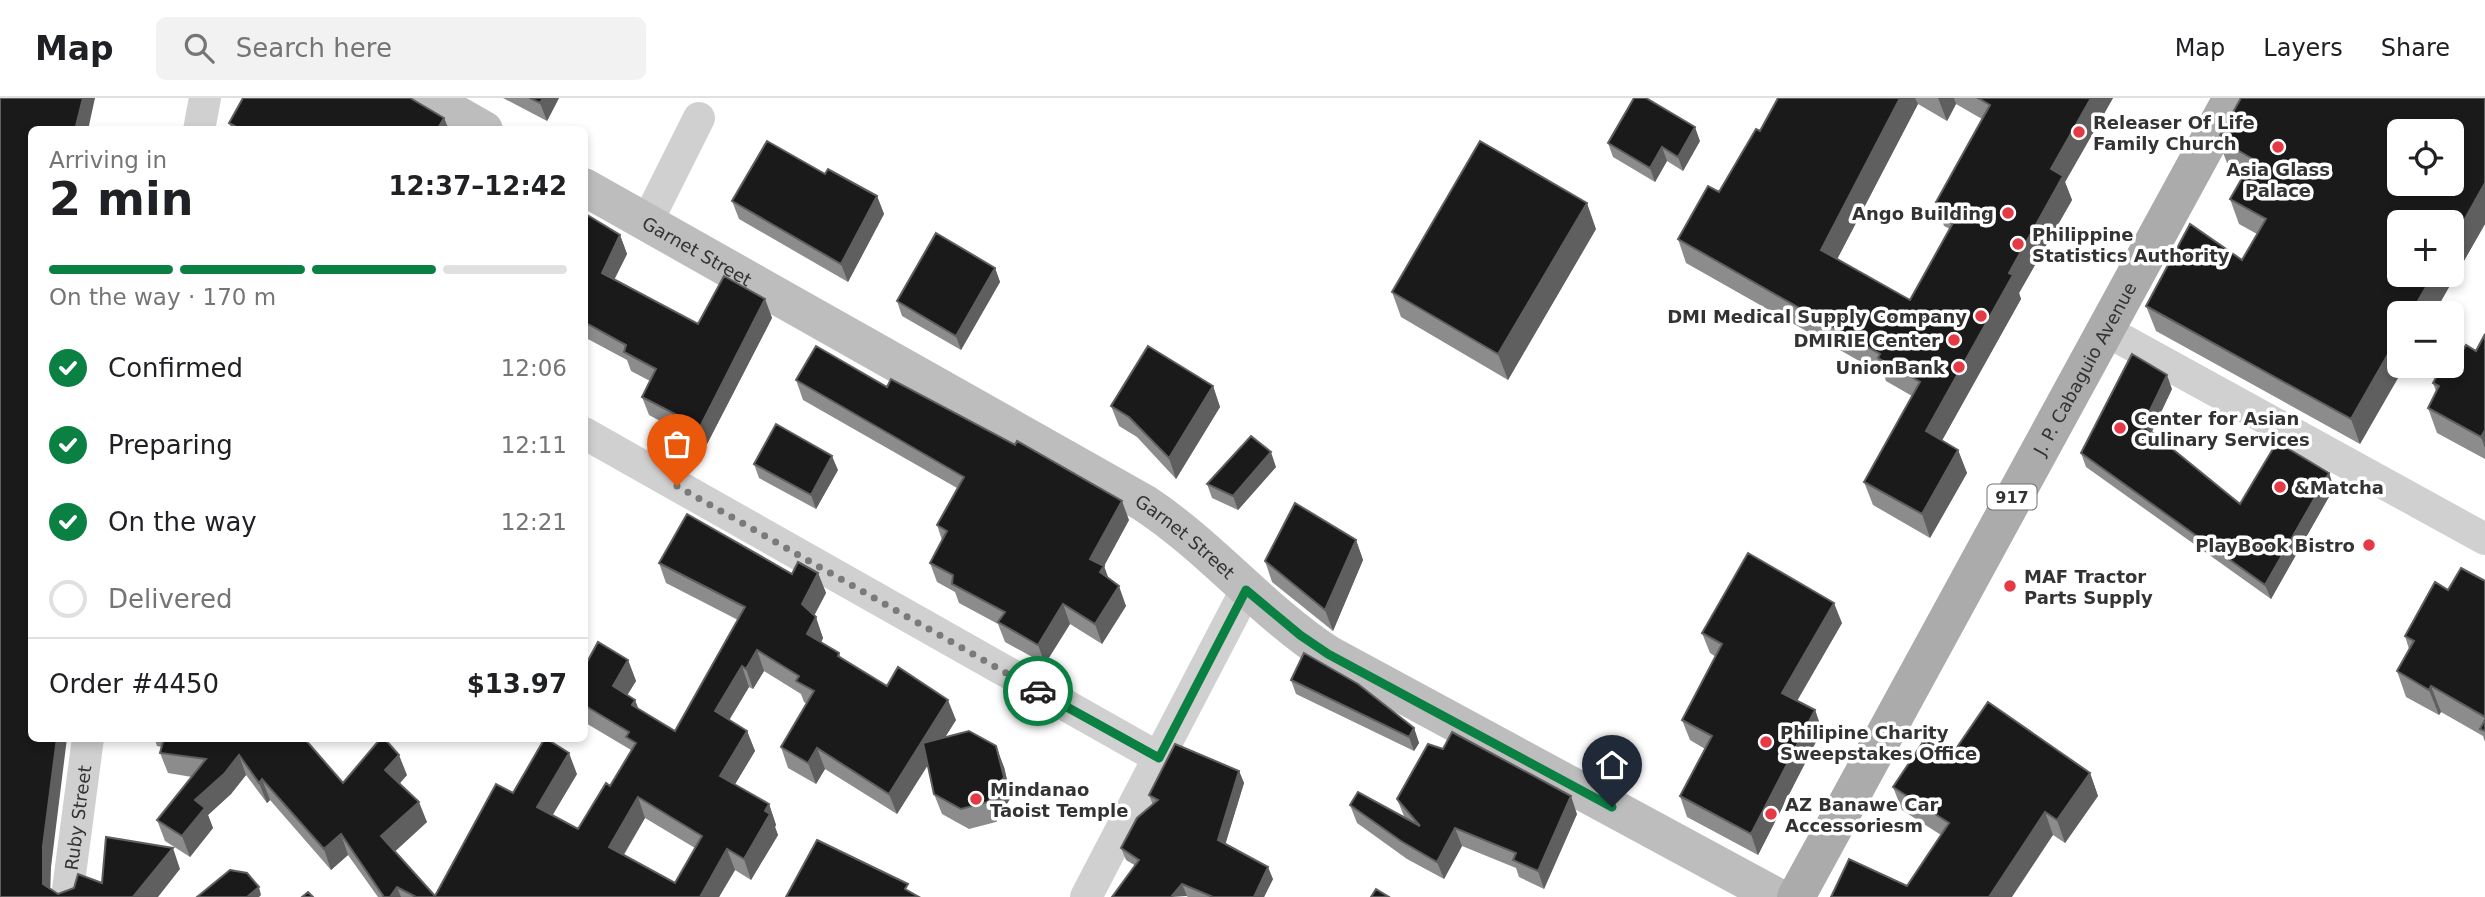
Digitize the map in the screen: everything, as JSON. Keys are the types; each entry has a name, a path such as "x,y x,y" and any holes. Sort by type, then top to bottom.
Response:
{"main road":[{"name":"J. P. Cabaguio Avenue","path":"1796,897 2103,329 2232,98"}],"street":[{"path":"200,126 205,98"},
{"path":"428,98 477,126"},
{"path":"648,222 699,118"},
{"name":"Garnet Street","path":"588,189 1144,503 1178,525 1246,590 1300,635 1328,654 1777,897"},
{"path":"2103,329 2485,539"},
{"path":"588,435 1159,758"},
{"path":"1086,897 1246,590"},
{"name":"Ruby Street","path":"66,897 87,742"}],"building":[{"path":"0,98 83,98 76,126 28,126 28,742 56,742 43,846 43,884 58,894 74,888 78,874 102,883 106,837 173,848 133,897 0,897"},
{"path":"243,98 410,98 444,118 439,126 235,126 229,123"},
{"path":"530,98 543,98 540,103"},
{"path":"1634,98 1646,98 1695,127 1678,157 1662,147 1650,168 1608,143"},
{"path":"1778,98 1900,98 1821,250 1910,300 1958,214 1936,202 1990,105 1978,98 2091,98 2051,169 2063,176 2009,273 2013,275 1926,431 1958,450 1922,514 1864,482 1920,382 1878,358 1880,354 1678,239 1708,186 1719,192 1756,129 1760,131"},
{"path":"2241,98 2485,98 2485,183 2464,221 2464,210 2387,210 2387,287 2426,287 2418,301 2387,301 2387,356 2351,419 2146,306 2190,224 2242,260 2266,219 2230,199 2253,159 2218,139"},
{"path":"767,141 825,174 828,169 877,196 841,264 732,201"},
{"path":"1480,141 1587,203 1498,354 1392,292"},
{"path":"588,215 620,235 602,273 698,324 724,276 765,299 700,427 642,397 656,369 624,352 626,345 588,324"},
{"path":"936,233 995,268 956,336 897,301"},
{"path":"2485,334 2485,430 2481,437 2428,408 2439,386 2433,383 2436,378 2464,378 2464,348 2466,345 2476,351"},
{"path":"816,346 887,387 891,379 1015,445 1017,441 1122,501 1090,559 1104,566 1100,572 1119,586 1095,624 1063,604 1038,645 998,622 1005,612 952,584 953,575 930,563 947,531 937,525 964,477 796,380"},
{"path":"1148,346 1213,386 1169,458 1129,417 1111,406"},
{"path":"2132,354 2167,375 2143,425 2240,504 2277,442 2329,473 2265,585 2081,453"},
{"path":"776,424 832,456 811,495 754,464"},
{"path":"1251,436 1271,452 1233,496 1207,484"},
{"path":"1295,503 1356,540 1325,610 1265,561"},
{"path":"687,514 792,574 798,562 818,573 802,604 816,617 807,634 887,686 898,667 948,700 889,794 817,748 808,763 781,747 814,691 796,681 799,676 757,650 746,669 742,666 715,711 747,731 720,776 769,804 765,811 770,814 744,859 727,849 700,897 416,897 397,887 390,897 384,897 341,834 324,849 262,779 259,783 239,755 224,774 195,800 205,808 182,836 157,820 206,759 160,753 163,742 307,742 343,783 378,742 388,742 399,755 385,770 419,802 381,836 435,896 496,784 513,793 543,742 551,742 569,753 537,807 578,829 606,783 610,786 636,743 626,737 629,732 588,707 588,660 598,642 628,660 613,686 635,700 632,705 675,731 745,607 659,563","holes":["638,797 702,836 675,883 609,847"]},
{"path":"1748,553 1834,603 1782,693 1815,710 1751,834 1680,796 1712,736 1682,720 1722,644 1702,633"},
{"path":"2461,568 2485,581 2485,717 2431,686 2429,690 2397,671 2414,641 2405,636 2435,582 2448,590"},
{"path":"1304,653 1358,684 1414,728 1409,737 1291,680"},
{"path":"1988,702 2090,773 2057,820 2045,812 1989,897 1831,897 1849,859 1907,886 1949,823 1893,787 1925,739 1951,756"},
{"path":"969,731 996,746 1004,777 988,802 961,809 934,794 923,743"},
{"path":"1452,732 1571,796 1538,871 1513,860 1516,853 1455,828 1437,862 1401,841 1350,805 1358,792 1420,826 1397,799 1428,744 1443,749"},
{"path":"1175,744 1239,771 1218,840 1268,867 1254,897 1213,897 1182,884 1171,897 1112,897 1139,860 1121,848 1137,818 1158,800 1149,795"},
{"path":"817,840 908,884 905,889 919,897 786,897"},
{"path":"230,870 247,873 259,887 247,897 197,897"},
{"path":"1376,889 1389,897 1371,897"}],"way so far":[{"path":"677,486 1038,691"}],"place":[{"name":"Releaser Of Life Family Church","path":"2079,132"},
{"name":"Asia Glass Palace","path":"2278,147"},
{"name":"Ango Building","path":"2008,213"},
{"name":"Philippine Statistics Authority","path":"2018,244"},
{"name":"DMI Medical Supply Company","path":"1981,316"},
{"name":"DMIRIE Center","path":"1954,340"},
{"name":"UnionBank","path":"1959,367"},
{"name":"Center for Asian Culinary Services","path":"2120,428"},
{"name":"&Matcha","path":"2280,487"},
{"name":"PlayBook Bistro","path":"2369,545"},
{"name":"MAF Tractor Parts Supply","path":"2010,586"},
{"name":"Philipine Charity Sweepstakes Office","path":"1766,742"},
{"name":"Mindanao Taoist Temple","path":"976,799"},
{"name":"AZ Banawe Car Accessoriesm","path":"1771,814"}],"route":[{"path":"1038,691 1159,758 1246,590 1271,613 1328,654 1612,807"}]}
